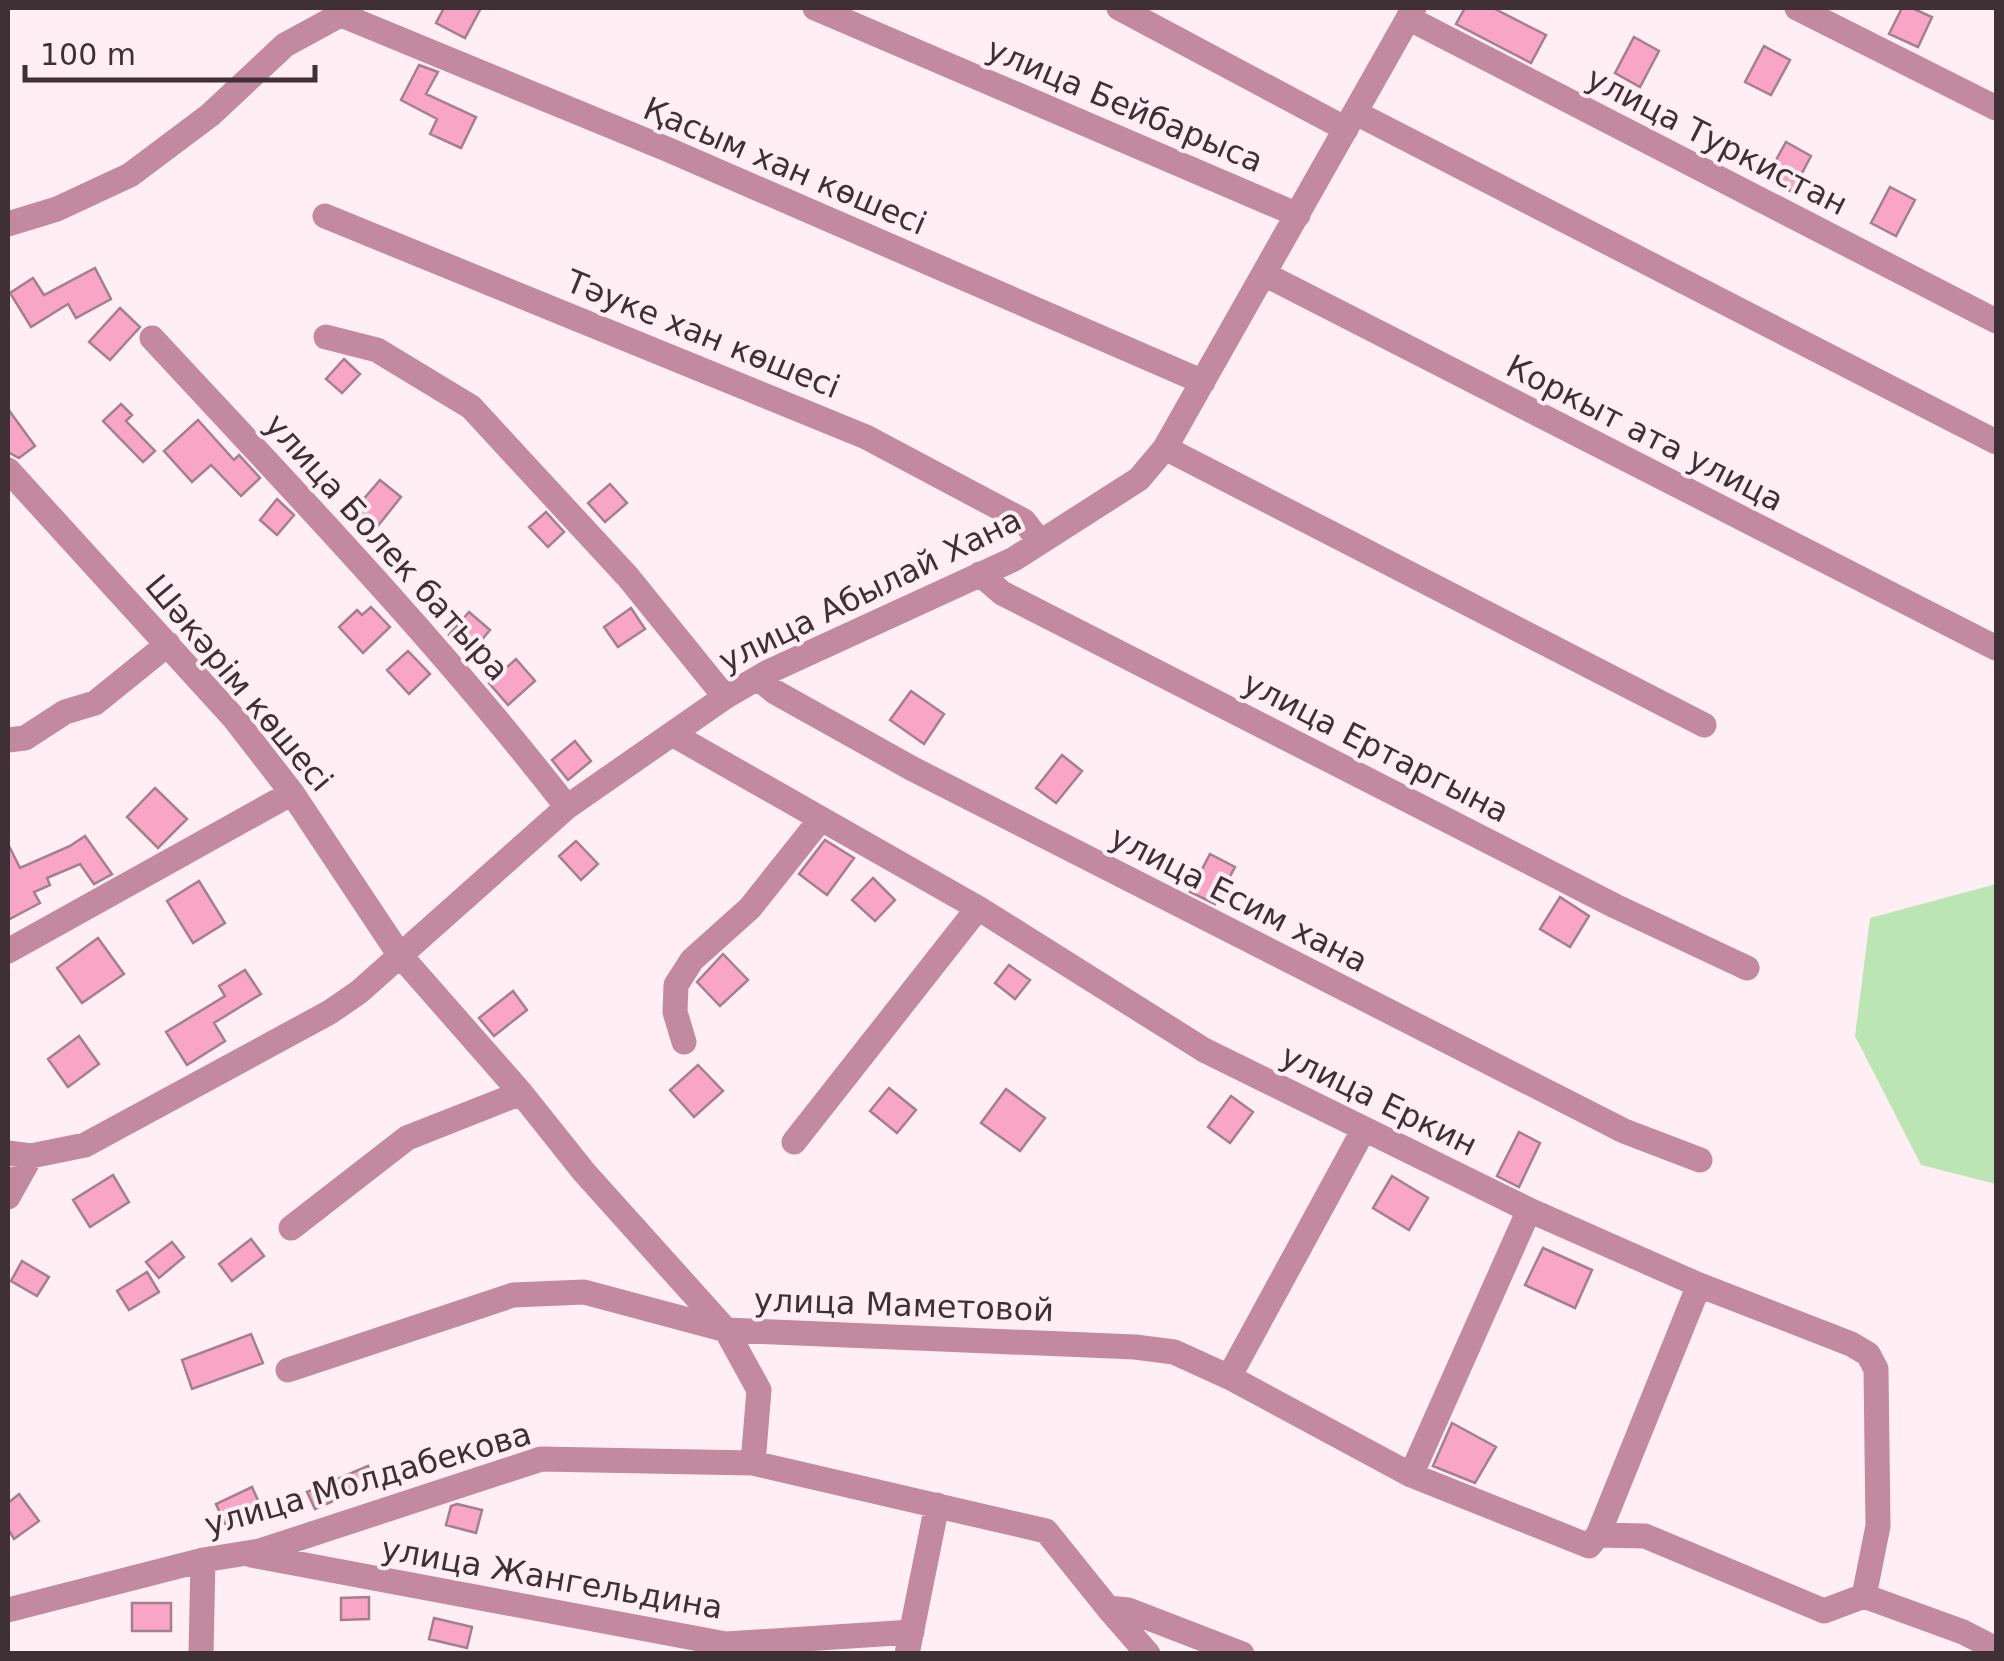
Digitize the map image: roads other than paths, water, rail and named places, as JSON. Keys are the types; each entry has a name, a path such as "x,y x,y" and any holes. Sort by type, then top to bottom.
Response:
{"street":[{"name":"улица Бейбарыса","path":"815,8 1298,215"},
{"path":"1119,8 1996,442"},
{"path":"1797,8 1996,108"},
{"path":"8,224 57,209 130,175 210,115 286,45 346,11"},
{"name":"Қасым хан көшесі","path":"346,11 1203,382"},
{"name":"улица Абылай Хана","path":"19,1155 86,1144 330,1012 358,992 567,807 725,697 1014,559 1139,479 1165,448 1411,13"},
{"name":"улица Туркистан","path":"1411,13 1996,321"},
{"name":"Тәуке хан көшесі","path":"325,216 866,437 1024,521 1040,542"},
{"name":"Коркыт ата улица","path":"1264,274 1996,648"},
{"path":"326,337 378,350 470,407 628,577 725,697"},
{"name":"улица Болек батыра","path":"152,338 411,618 507,729 567,807"},
{"path":"1165,448 1704,725"},
{"name":"Шәкәрім көшесі","path":"8,470 234,718 292,793 400,954"},
{"name":"улица Ертаргына","path":"980,574 1002,593 1161,675 1615,906 1747,968"},
{"path":"16,739 65,712 96,703 168,644"},
{"name":"улица Есим хана","path":"758,678 774,692 912,768 1106,868 1608,1123 1700,1160"},
{"name":"улица Еркин","path":"672,734 978,908 1204,1050 1529,1210 1868,1354 1876,1368 1878,1526 1864,1596"},
{"path":"8,951 292,793"},
{"path":"684,1042 675,1012 676,985 692,960 750,908 820,820"},
{"path":"794,1142 978,908"},
{"name":"улица Маметовой","path":"400,954 584,1172 726,1330 1136,1347 1174,1352 1229,1377 1411,1475 1588,1546 1598,1535"},
{"path":"291,1228 408,1138 521,1093"},
{"path":"1229,1377 1364,1129"},
{"path":"8,1197 19,1155"},
{"path":"1411,1475 1529,1210"},
{"path":"1699,1284 1598,1535 1645,1536 1824,1610 1864,1596 1963,1632 1996,1649"},
{"path":"288,1370 512,1295 584,1292 726,1330 759,1390 753,1463"},
{"name":"улица Молдабекова","path":"8,1610 203,1560 242,1554 541,1459 753,1463 1046,1530 1108,1608"},
{"path":"910,1643 937,1505"},
{"name":"улица Жангельдина","path":"242,1554 726,1644 910,1643"},
{"path":"201,1654 203,1560"},
{"path":"1108,1608 1129,1654"},
{"path":"1108,1608 1148,1654"},
{"path":"1108,1608 1128,1610 1242,1654"}]}
